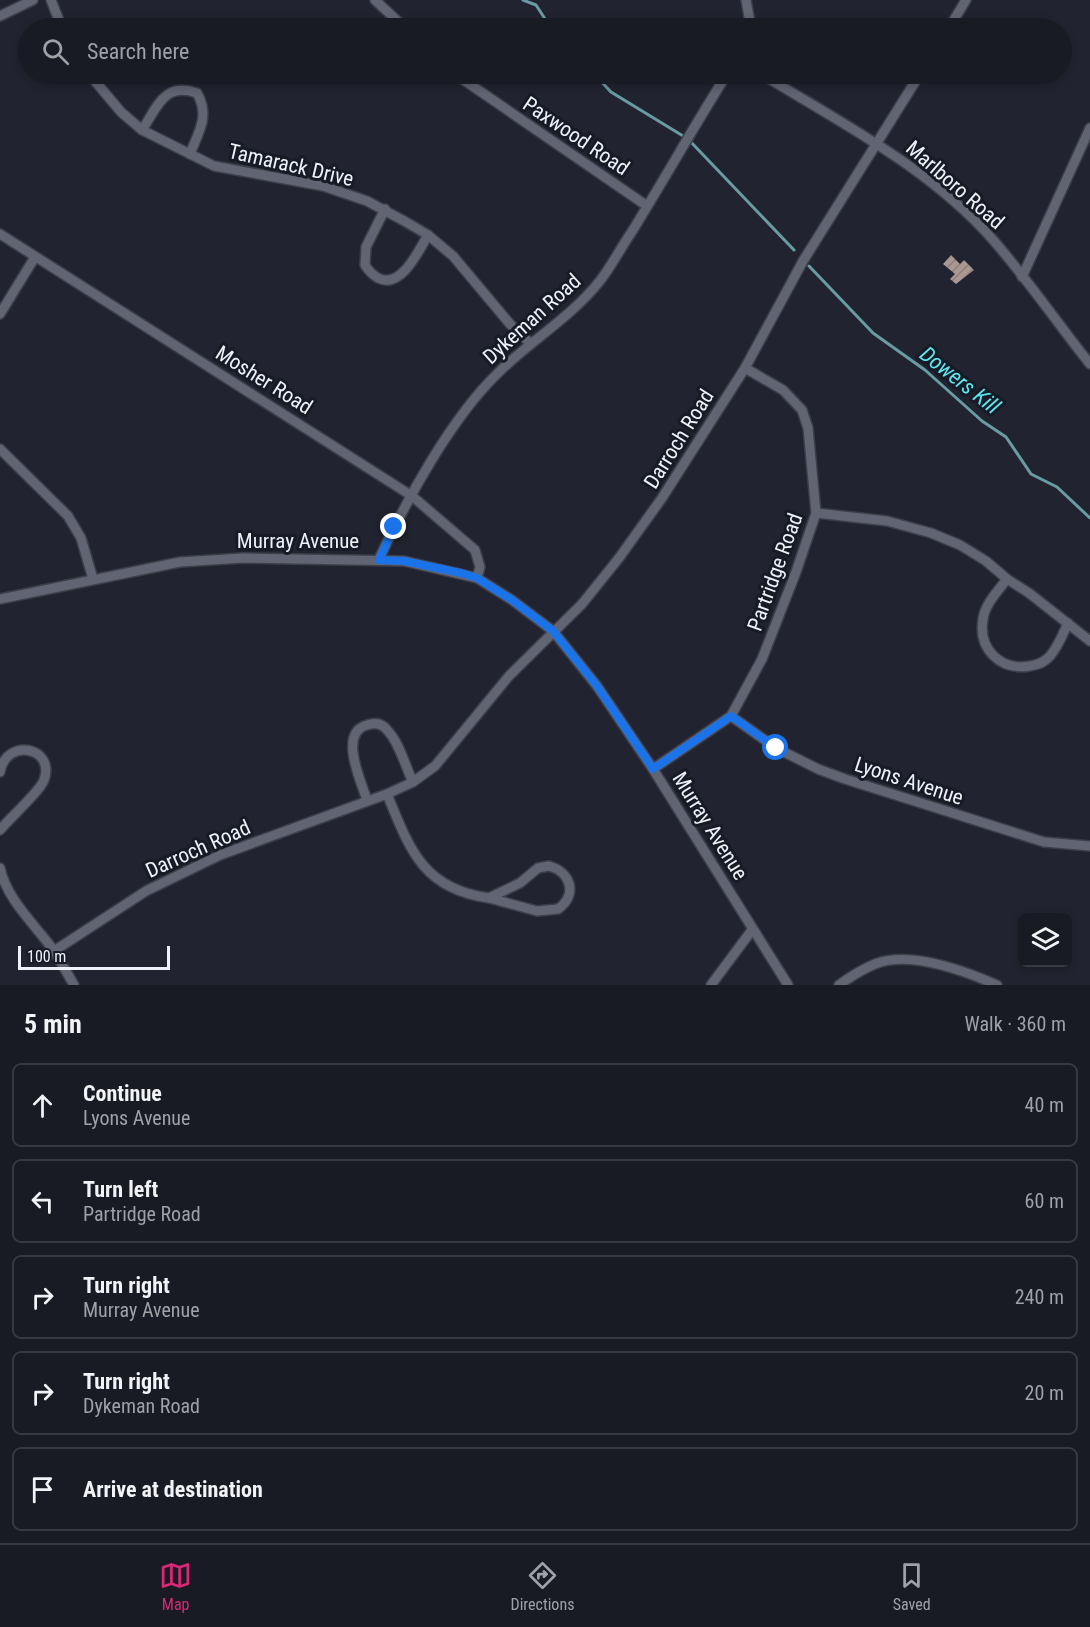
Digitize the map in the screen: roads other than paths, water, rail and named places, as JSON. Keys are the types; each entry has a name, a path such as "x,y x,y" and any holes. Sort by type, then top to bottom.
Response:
{"street":[{"path":"0,16 33,0"},
{"path":"51,0 58,18"},
{"path":"375,0 394,18"},
{"path":"746,0 749,18"},
{"path":"955,18 966,0"},
{"name":"Tamarack Drive","path":"97,84 121,112 142,130 214,166 323,186 385,209 428,235 453,256 510,324 530,343"},
{"name":"Paxwood Road","path":"470,84 648,206"},
{"name":"Dykeman Road","path":"379,560 394,527 449,434 480,391 530,343 565,317 599,282 648,206 721,84"},
{"name":"Marlboro Road","path":"778,84 876,143 920,174 955,203 994,241 1090,364"},
{"name":"Darroch Road","path":"54,951 146,891 220,855 387,794 413,782 435,766 509,676 582,604 620,558 662,498 744,368 803,261 914,84"},
{"path":"142,130 162,100 172,91 178,89 197,93 204,104 204,118 190,154"},
{"path":"1022,277 1090,128"},
{"path":"385,209 365,251 365,265 376,278 387,280 400,276 428,235"},
{"name":"Mosher Road","path":"0,234 412,496 476,550 480,567 477,578"},
{"path":"0,314 35,257"},
{"name":"Partridge Road","path":"653,769 731,716 762,659 816,513 808,428 802,410 783,390 744,368"},
{"path":"0,448 68,516 81,537 93,579"},
{"path":"816,513 887,520 931,533 960,545 986,561 1090,641"},
{"name":"Murray Avenue","path":"0,599 180,562 243,558 404,561 477,578 512,600 553,631 597,686 653,769 788,985"},
{"path":"1007,579 987,606 983,619 986,646 993,658 1006,665 1021,668 1038,665 1050,657 1068,623"},
{"name":"Lyons Avenue","path":"731,716 776,748 836,776 1044,842 1090,846"},
{"path":"367,800 352,750 352,741 356,733 366,725 375,723 390,733 413,782"},
{"path":"0,772 6,758 15,751 31,750 37,752 43,760 46,773 44,782 38,790 0,830"},
{"path":"387,794 413,852 425,867 453,890 537,910 552,910 564,905 571,890 567,876 561,870 549,866 538,868 520,883 489,898"},
{"path":"0,868 12,896 54,951 74,985"},
{"path":"711,985 752,930"},
{"path":"839,985 875,964 910,960 952,968 998,985"}],"waterway":[{"name":"Dowers Kill","path":"523,0 536,5 544,18"},
{"name":"Dowers Kill","path":"603,84 611,92 688,139 794,250"},
{"name":"Dowers Kill","path":"809,266 873,333 925,370 982,421 1006,437 1031,474 1057,487 1090,518"}]}
